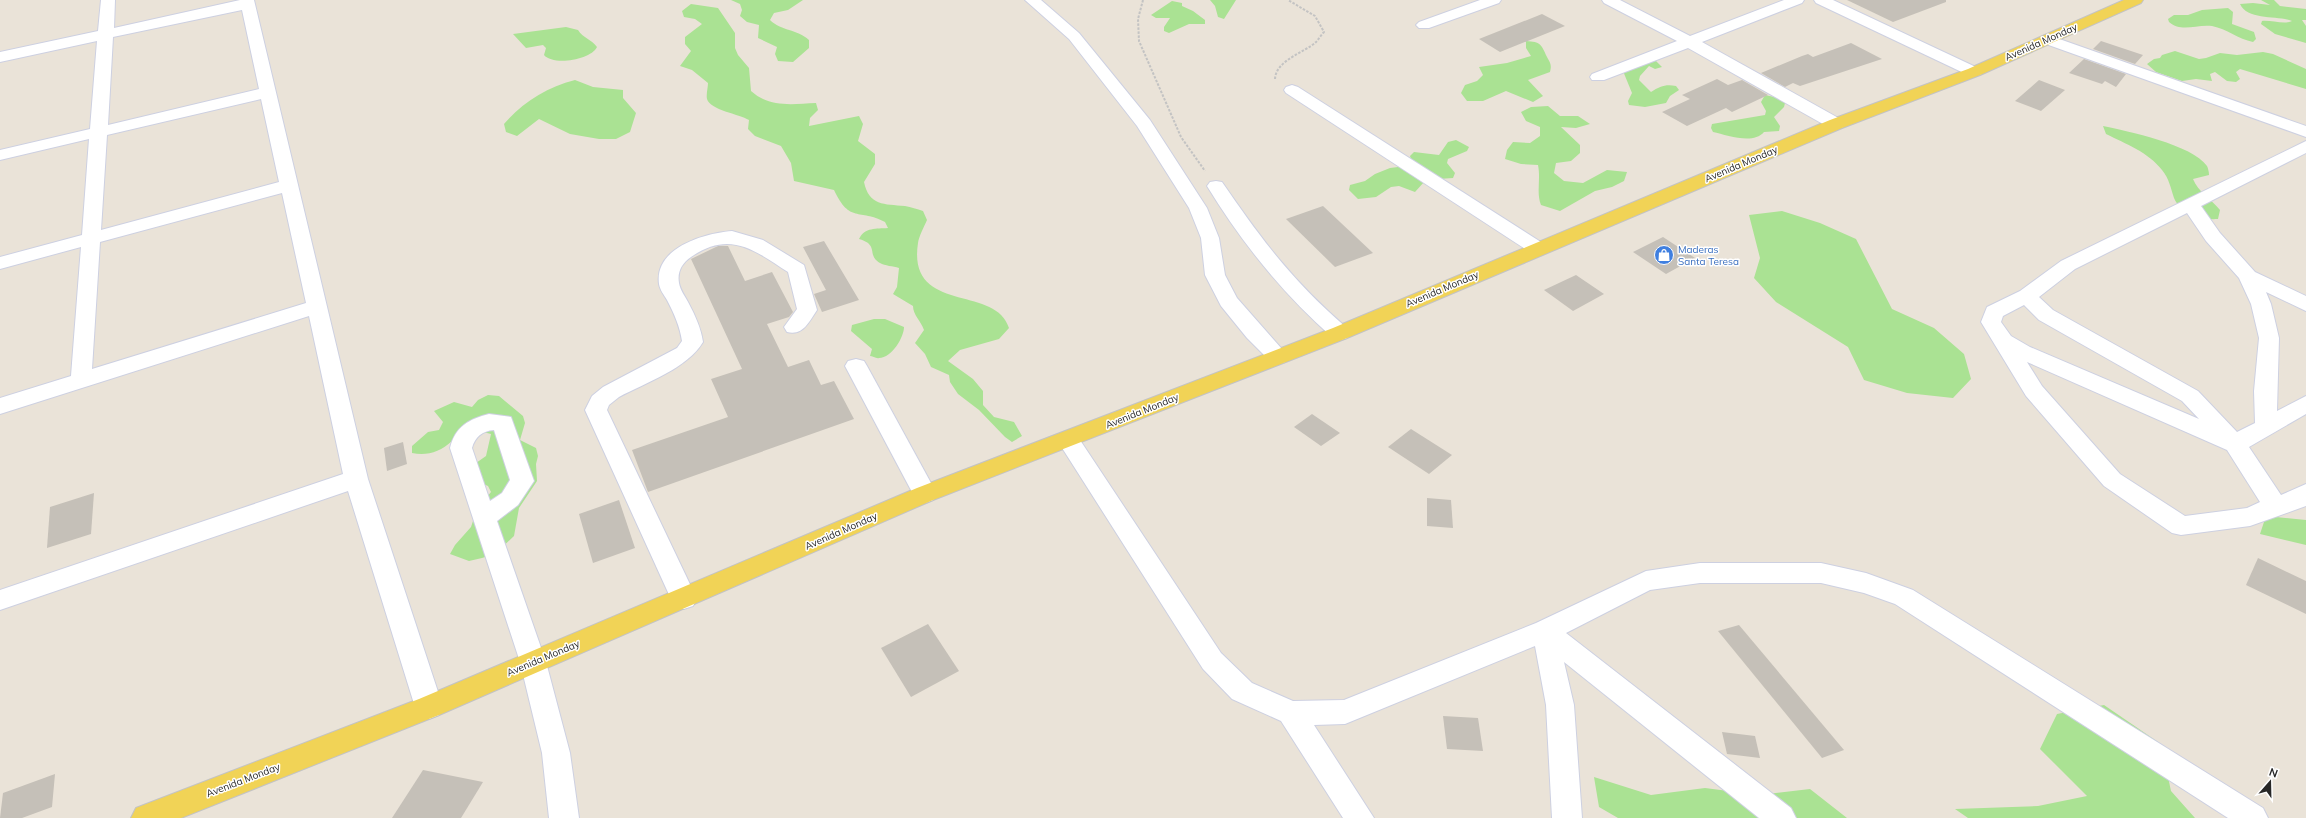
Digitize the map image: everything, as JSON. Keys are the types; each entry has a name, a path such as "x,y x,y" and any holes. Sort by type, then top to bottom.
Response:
{"main road":[{"name":"Avenida Monday","path":"146,818 429,707 684,599 925,494 1068,440 1340,333 1537,248 1836,124 1974,72 2136,0"}],"street":[{"path":"81,380 108,0"},
{"path":"1032,0 1074,36 1144,124 1198,208 1210,238 1215,275 1228,301 1254,333 1278,357"},
{"path":"1424,25 1494,0"},
{"path":"1608,0 1688,41 1836,124"},
{"path":"1598,77 1797,0"},
{"path":"1821,0 1974,72"},
{"path":"0,57 247,2 356,479 429,707"},
{"path":"2048,40 2306,132"},
{"path":"1292,90 1537,248"},
{"path":"0,155 268,92"},
{"path":"2306,146 2068,265 2028,296 1994,312 1991,322 2034,392 2112,480 2181,526 2250,517 2275,506 2297,500 2306,492"},
{"path":"0,263 289,185"},
{"path":"1216,186 1244,232 1275,271 1318,315 1340,333"},
{"path":"2190,204 2213,237 2248,276 2261,304 2269,338 2265,391 2266,426"},
{"path":"684,599 596,410 600,401 611,392 684,353 693,342 691,329 669,285 670,268 679,256 711,238 730,236 748,239 797,269 807,310 794,327"},
{"path":"2248,276 2306,304"},
{"path":"2028,296 2046,315 2190,396 2235,444 2275,506"},
{"path":"0,406 316,306"},
{"path":"2004,341 2023,352 2235,444"},
{"path":"856,366 925,494"},
{"path":"2235,444 2306,404"},
{"path":"1068,440 1212,661 1242,691 1291,713 1345,712 1545,631 1646,581 1670,576 1700,573 1820,573 1866,583 1904,597 2253,818"},
{"path":"0,600 356,479"},
{"path":"484,518 513,607 533,662 556,753 564,818"},
{"path":"1545,631 1560,705 1567,818"},
{"path":"1545,631 1781,818"},
{"path":"1291,713 1359,818"}],"path":[{"path":"1143,0 1138,19 1139,41 1181,137 1216,186"},
{"path":"1288,0 1314,16 1324,32 1317,42 1294,56 1277,70 1274,79 1292,90"}],"green space":[{"path":"731,0 803,0 788,10 774,13 770,20 774,24 804,36 809,40 809,48 793,62 778,61 775,54 777,47 758,38 759,25 747,22 740,16 742,10 740,4"},
{"path":"1210,0 1236,0 1224,19 1218,17 1215,6"},
{"path":"2261,0 2274,0 2280,6 2306,9 2306,20 2302,20 2306,26 2306,43 2275,34 2261,24 2262,21 2286,23 2292,21 2256,15 2244,9 2240,4 2253,3 2270,5"},
{"path":"1172,1 1182,3 1182,6 1193,11 1205,20 1205,24 1189,24 1169,33 1164,31 1164,27 1170,18 1156,18 1151,15"},
{"path":"691,4 718,8 735,33 735,48 738,55 749,68 751,91 758,96 774,103 782,104 816,103 818,110 810,118 809,126 859,116 863,124 858,141 875,154 875,164 864,182 866,190 874,200 878,202 890,205 907,206 923,211 927,220 920,234 918,243 918,266 926,280 939,290 988,306 1001,315 1009,328 999,339 960,350 948,361 973,379 983,391 983,405 994,417 1014,422 1022,436 1012,442 1005,437 979,410 958,394 950,382 949,375 931,367 925,354 915,343 924,330 914,312 913,306 893,294 897,287 899,268 880,263 874,257 869,244 859,239 864,232 888,228 885,222 850,211 840,201 834,190 794,181 791,163 781,146 755,136 748,129 749,120 719,109 709,103 707,99 708,83 692,70 680,66 691,51 685,44 685,37 702,24 695,19 684,17 682,11"},
{"path":"2228,8 2233,12 2232,24 2254,32 2256,39 2253,42 2242,39 2223,29 2212,26 2179,27 2169,22 2168,19 2174,15 2188,15 2202,10"},
{"path":"566,27 578,30 597,47 593,52 580,58 563,61 555,60 544,55 546,48 543,45 526,48 513,34"},
{"path":"1526,41 1540,44 1551,67 1550,72 1528,80 1543,96 1533,102 1506,91 1483,101 1467,101 1461,93 1465,85 1477,81 1483,75 1479,67 1507,63 1531,56 1526,48"},
{"path":"2175,51 2199,59 2220,53 2237,55 2263,52 2273,54 2306,69 2306,89 2240,69 2236,72 2240,79 2236,82 2227,81 2215,72 2210,74 2212,81 2196,79 2182,81 2156,72 2147,64 2154,59 2160,58 2162,55"},
{"path":"1655,60 1662,67 1655,69 1649,66 1640,76 1639,80 1651,92 1666,85 1676,86 1679,90 1670,96 1666,103 1645,107 1629,105 1628,101 1632,93 1623,71 1626,68 1642,66"},
{"path":"575,80 593,87 623,90 623,98 636,113 630,132 616,139 599,139 570,134 539,119 517,136 506,132 504,124 527,102 545,91"},
{"path":"1765,95 1779,98 1785,103 1784,107 1774,117 1780,126 1779,131 1764,132 1759,136 1747,139 1713,132 1711,128 1712,124 1765,115 1766,111 1761,102"},
{"path":"1548,106 1560,116 1578,116 1590,124 1576,128 1561,127 1580,145 1580,153 1571,161 1556,163 1554,173 1564,181 1583,183 1607,170 1627,172 1624,181 1612,187 1595,191 1560,211 1541,205 1539,195 1538,165 1521,164 1505,159 1507,150 1513,142 1530,143 1540,136 1540,127 1526,121 1521,112 1531,107"},
{"path":"2103,126 2127,131 2174,145 2199,158 2207,166 2209,175 2193,179 2201,192 2220,210 2218,219 2199,218 2182,209 2177,204 2170,184 2162,170 2143,153 2106,134"},
{"path":"1456,140 1469,147 1467,151 1448,159 1447,163 1455,173 1453,178 1424,182 1415,192 1399,186 1391,187 1376,197 1358,199 1349,190 1350,185 1365,181 1375,174 1390,168 1398,167 1415,171 1410,156 1414,152 1439,155 1448,142"},
{"path":"1782,211 1820,223 1856,239 1892,309 1934,328 1964,354 1971,379 1953,398 1907,393 1864,380 1848,347 1776,302 1754,278 1760,258 1749,215"},
{"path":"874,319 885,319 904,327 900,341 893,351 884,357 878,358 870,356 872,349 851,331 852,325"},
{"path":"488,395 499,396 523,416 525,423 520,440 536,448 538,456 536,464 537,481 519,508 514,536 495,554 469,561 450,554 455,545 471,527 477,509 491,492 488,486 471,479 476,463 486,456 491,434 467,430 459,434 443,448 423,454 412,453 412,446 428,432 439,430 443,422 434,411 454,402 472,407 478,400"},
{"path":"2266,516 2306,520 2306,545 2260,534"},
{"path":"2104,705 2161,744 2171,791 2195,818 1968,818 1955,809 2038,806 2087,796 2040,749 2057,714"},
{"path":"1594,777 1651,795 1705,788 1759,795 1810,789 1847,818 1618,818 1599,807"}],"building":[{"path":"1847,0 1946,0 1946,2 1893,22"},
{"path":"1542,14 1565,26 1500,52 1479,39"},
{"path":"2101,41 2143,55 2135,64 2093,49"},
{"path":"1851,43 1882,59 1800,86 1793,83 1785,87 1761,73 1808,54 1813,57"},
{"path":"2084,59 2126,74 2116,87 2105,81 2102,84 2069,73"},
{"path":"1717,79 1728,85 1742,80 1768,95 1732,112 1726,108 1687,126 1662,112 1690,99 1682,95"},
{"path":"2039,80 2065,90 2041,111 2015,101"},
{"path":"1323,206 1373,253 1335,267 1286,219"},
{"name":"Maderas Santa Teresa","path":"1663,237 1695,258 1666,274 1633,252"},
{"path":"824,241 859,300 822,312 814,294 826,290 803,247"},
{"path":"718,246 728,246 745,281 772,272 793,312 789,317 767,324 788,367 809,360 821,385 834,381 854,419 648,492 632,450 728,417 711,379 742,369 691,259"},
{"path":"1576,275 1604,294 1573,311 1544,290"},
{"path":"1312,414 1340,433 1321,446 1294,427"},
{"path":"1411,429 1452,455 1429,474 1388,447"},
{"path":"403,442 407,464 387,471 384,448"},
{"path":"94,493 91,534 47,548 50,507"},
{"path":"1427,498 1451,500 1453,528 1427,526"},
{"path":"619,500 635,548 593,563 579,514"},
{"path":"2258,558 2306,581 2306,614 2246,585"},
{"path":"928,624 959,671 911,697 881,648"},
{"path":"1739,625 1844,750 1822,758 1718,631"},
{"path":"1443,716 1478,718 1483,751 1447,749"},
{"path":"1722,732 1755,736 1760,758 1727,754"},
{"path":"423,770 483,782 461,818 392,818"},
{"path":"55,774 52,807 22,818 0,818 3,793"}],"place":[{"name":"Maderas Santa Teresa","path":"1664,255"}]}
